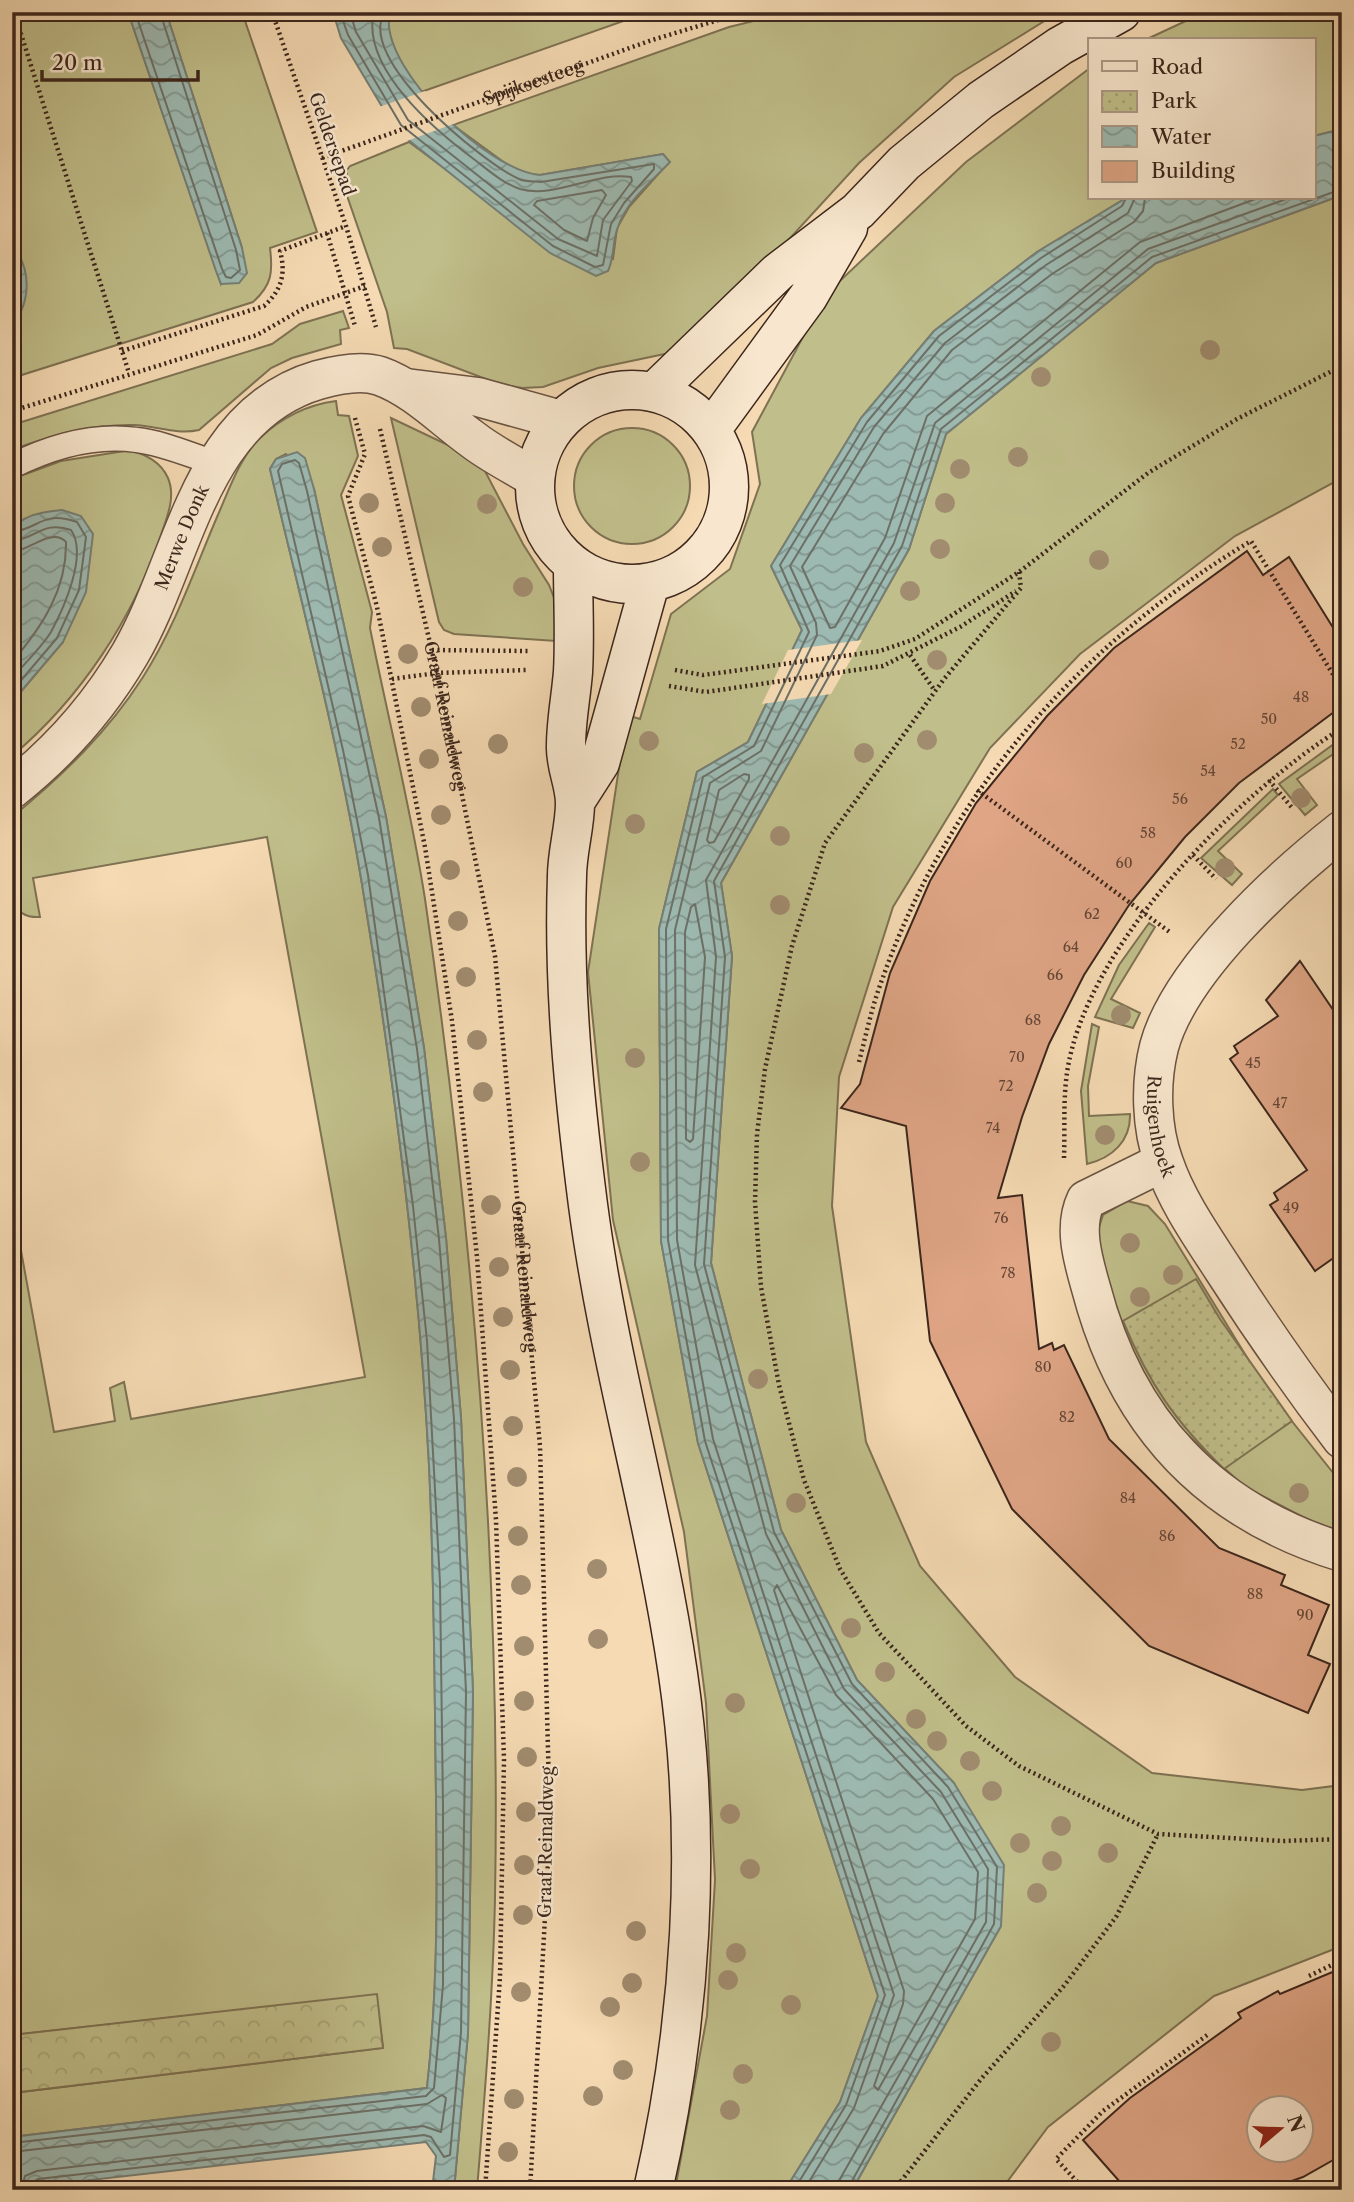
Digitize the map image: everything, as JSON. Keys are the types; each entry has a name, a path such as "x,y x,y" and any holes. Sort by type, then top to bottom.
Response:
{"main road":[{"path":"654,392 778,272 858,211 905,163 981,100 1060,46 1121,12"},
{"path":"711,430 808,297 858,211"},
{"name":"Merwe Donk","path":"12,789 70,737 110,686 156,602 215,463 242,426 272,400 298,386 333,376 379,379 478,397 561,420"},
{"path":"379,379 535,478"},
{"path":"628,390 654,392 676,400 695,413 711,430 724,455 729,482 726,510 716,536 699,558 676,574 650,583 623,584 597,578 573,565 556,548 542,526 536,502 535,478 539,457 561,420 580,404 603,394 628,390"},
{"path":"573,565 574,654 565,750 575,802 567,873 566,911 566,974 575,1088 601,1292 658,1561 678,1676 688,1788 689,1906 683,2013 665,2136 653,2190"},
{"path":"575,802 600,763 650,583"},
{"name":"Ruigenhoek","path":"1342,830 1291,873 1207,960 1172,1017 1160,1045 1154,1078 1154,1115 1163,1162 1187,1213 1290,1372 1342,1439"},
{"path":"1163,1162 1092,1196 1086,1200 1080,1212 1084,1261 1103,1326 1134,1399 1175,1452 1249,1513 1287,1533 1342,1552"}],"lane":[{"path":"12,466 50,450 95,439 138,440 215,463"}],"path":[{"path":"14,12 129,373"},
{"name":"Geldersepad","path":"272,12 365,286 346,293"},
{"name":"Spijksesteeg","path":"322,158 652,40 745,12"},
{"path":"122,351 264,306 273,298 283,279 280,251 346,226"},
{"path":"327,233 355,323 379,379 353,410 365,454 348,496 377,607 425,847 452,1021 477,1257 496,1520 504,1774 500,1977 485,2190"},
{"path":"12,411 257,335 306,307 346,293"},
{"path":"703,675 880,651 915,639 1018,572 1148,473 1237,419 1342,366"},
{"name":"Graaf Reinaldweg","path":"379,379 376,414 435,662 495,956 540,1446 550,1826 530,2190"},
{"path":"859,1062 881,981 900,934 942,848 977,790 1028,727 1102,652 1177,590 1251,541 1342,689"},
{"path":"1018,572 1021,588"},
{"path":"706,692 883,666 910,655 1021,588"},
{"path":"1021,588 935,691 825,843 792,946 765,1069 757,1134 755,1189 761,1287 779,1385 804,1480 840,1569 879,1633 966,1727 1018,1766 1158,1834 1283,1841 1342,1839"},
{"path":"910,655 935,691"},
{"path":"1080,1212 1064,1167 1067,1072 1082,1020 1099,984 1145,914 1178,871 1239,805 1307,750 1342,728"},
{"path":"977,790 1207,960"},
{"path":"894,2190 981,2079 1063,1987 1116,1917 1158,1834"},
{"path":"1309,1976 1342,1960"},
{"path":"1086,2190 1056,2159 1103,2111 1210,2032"}],"green space":[{"path":"12,12 128,12 221,284 242,248 166,12 242,12 317,232 270,248 270,278 253,302 12,378 17,251 12,245"},
{"path":"405,12 649,12 421,92 398,57 388,28 388,18"},
{"path":"791,12 1059,12 954,77 859,163 714,321 674,352 598,368 543,387 522,388 499,384 407,349 394,348 387,312 343,184 347,182 347,170 350,166 409,142 472,189 613,259 617,228 629,207 669,162 663,154 540,175 524,174 453,125 729,27"},
{"path":"1205,12 1342,12 1342,129 1316,136 1316,38 1149,38"},
{"path":"1088,70 1088,200 1123,200 1037,252 934,331 861,418 771,566 802,630 748,742 697,772 659,929 661,1241 698,1443 878,1996 840,2102 785,2190 675,2190 707,2016 715,1880 706,1703 684,1532 613,1220 588,972 627,715 640,719 671,614 730,569 760,484 752,432 826,294 966,162"},
{"path":"1342,195 1342,478 1235,536 1080,654 990,748 893,907 839,1077 832,1206 866,1442 920,1566 1015,1677 1152,1773 1302,1790 1342,1785 1342,1946 1214,1996 1048,2127 1001,2190 852,2190 1001,1926 954,1783 857,1680 781,1530 711,1263 732,956 721,883 909,549 946,434 1156,263"},
{"path":"343,311 349,328 340,330 341,344 292,358 271,368 199,430 174,431 134,425 102,426 57,435 12,450 12,425 272,344 300,324"},
{"path":"336,401 338,415 349,416 358,456 341,495 372,612 370,628 425,899 457,1147 480,1397 488,1523 496,1773 492,1971 477,2190 454,2190 468,2033 473,1692 461,1418 446,1238 424,1048 386,817 314,489 286,454 276,459 270,469 331,724 361,878 394,1097 419,1318 429,1465 434,1619 437,1900 427,2088 12,2137 12,2093 383,2048 376,1995 12,2035 12,1201 54,1432 115,1421 110,1388 124,1382 131,1419 365,1377 267,837 33,878 40,917 31,917 23,914 12,902 12,817 49,786 99,735 143,677 174,619 235,475 253,446 286,418 305,409"},
{"path":"391,418 467,454 485,471 523,544 549,585 556,603 556,641 454,634 444,630 439,622"},
{"path":"632,428 654,433 673,445 685,464 690,486 685,508 673,527 654,539 632,544 610,539 591,527 579,508 574,486 579,464 591,445 610,433"},
{"path":"131,450 157,463 165,472 170,485 168,514 149,566 119,627 82,683 37,734 12,756 12,702 63,642 16,525 12,532 12,479 61,461"},
{"path":"1342,738 1342,748 1297,779 1317,805 1305,815 1279,784"},
{"path":"1273,789 1278,795 1218,851 1242,874 1232,885 1201,858"},
{"path":"1149,923 1155,927 1111,999 1140,1013 1133,1028 1095,1017 1119,965"},
{"path":"1092,1024 1099,1027 1088,1086 1089,1116 1130,1114 1127,1132 1118,1147 1112,1153 1087,1164 1081,1091"},
{"path":"1127,1201 1148,1206 1165,1224 1267,1390 1342,1484 1342,1533 1332,1532 1245,1487 1178,1426 1146,1382 1113,1308 1096,1236 1103,1215"},
{"path":"1196,1279 1220,1319 1292,1421 1224,1469 1165,1401 1143,1364 1123,1321"},
{"path":"377,1994 383,2048 12,2093 12,2035"}],"water":[{"path":"128,12 166,12 242,248 247,273 239,283 221,284"},
{"path":"333,12 405,12 389,18 392,40 403,65 421,90 468,138 519,169 540,175 663,154 670,162 640,192 622,218 616,232 608,271 596,276 550,253 396,130 341,38"},
{"path":"1342,129 1342,195 1156,263 946,434 909,549 721,883 732,956 711,1263 781,1530 857,1680 954,1783 1004,1865 1001,1926 852,2190 785,2190 840,2102 878,1996 698,1443 661,1241 659,929 697,772 748,742 802,630 771,566 861,418 934,331 1037,252 1123,200 1316,200 1316,136"},
{"path":"12,245 23,264 27,286 23,307 12,326"},
{"path":"297,452 305,458 314,489 386,817 424,1048 446,1238 461,1418 473,1692 468,2033 454,2190 432,2190 436,2156 426,2142 12,2189 12,2137 427,2088 436,1947 437,1853 432,1557 425,1391 403,1170 361,878 331,724 270,469 276,459"},
{"path":"62,510 81,516 93,534 86,592 63,642 12,702 12,532 27,518"}],"pier":[{"path":"425,91 456,123 404,142 376,108"},
{"path":"862,640 831,694 762,704 788,650"}],"building":[{"path":"1247,551 1263,575 1289,557 1342,642 1342,706 1239,783 1185,837 1129,905 1084,975 1049,1044 1022,1117 998,1198 1022,1195 1039,1349 1052,1343 1054,1350 1064,1345 1109,1439 1219,1548 1285,1575 1281,1585 1329,1605 1308,1655 1330,1664 1308,1713 1149,1646 1012,1509 930,1341 906,1126 841,1108 860,1084 890,973 930,881 976,803 1047,716 1114,648"},
{"path":"1300,961 1342,1023 1342,1252 1315,1271 1270,1205 1278,1200 1274,1193 1307,1170 1230,1059 1238,1053 1234,1046 1278,1016 1266,1000"},
{"path":"1342,1968 1342,2155 1303,2177 1266,2190 1127,2190 1083,2140 1130,2098 1241,2018 1238,2013 1278,1991 1280,1994"}]}
